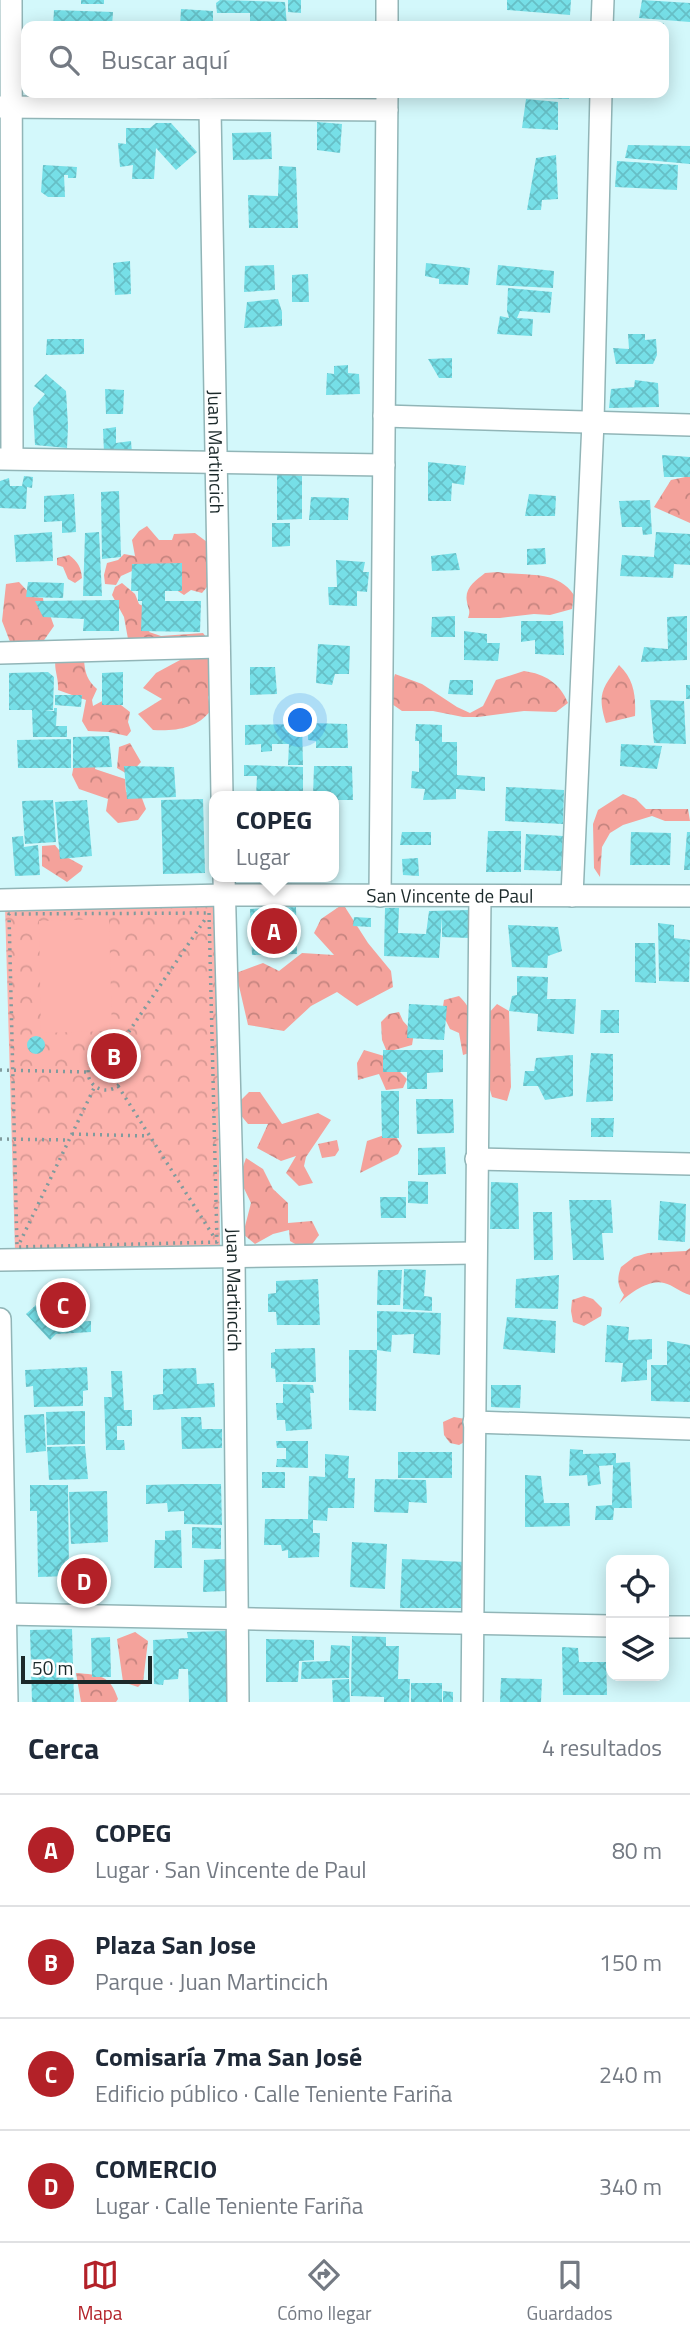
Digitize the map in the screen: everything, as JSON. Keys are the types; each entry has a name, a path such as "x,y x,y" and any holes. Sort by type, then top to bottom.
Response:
{"street":[{"path":"11,0 6,107 6,459 384,465"},
{"path":"387,0 387,21"},
{"path":"602,21 603,0"},
{"path":"572,896 593,422 601,98"},
{"path":"6,107 210,109 387,102 380,895"},
{"name":"Juan Martincich","path":"210,109 222,791"},
{"path":"384,416 690,425"},
{"path":"0,653 219,647"},
{"name":"Juan Martincich","path":"224,886 234,1256 238,1702"},
{"name":"San Vincente de Paul","path":"0,900 224,886 380,895 690,896"},
{"path":"472,1702 480,896"},
{"path":"476,1159 690,1164"},
{"path":"8,1253 234,1256 475,1253"},
{"path":"0,1319 7,1702"},
{"path":"474,1422 690,1429"},
{"path":"5,1614 606,1626"},
{"path":"669,1627 690,1628"}],"path":[{"path":"113,1055 209,913 224,886"},
{"path":"8,1253 15,1140 9,914 209,913"},
{"path":"209,913 217,1242"},
{"path":"101,1055 113,1055 122,1063 124,1069 121,1081 118,1086 106,1090 95,1086 88,1072 92,1061 101,1055"},
{"path":"0,1070 88,1072"},
{"path":"8,1253 95,1086"},
{"path":"118,1086 217,1242 234,1256"},
{"path":"72,1134 149,1136"},
{"path":"0,1139 69,1140"},
{"path":"8,1253 217,1242"}],"green space":[{"path":"690,476 690,523 654,507 671,480"},
{"path":"147,526 159,540 172,540 174,534 195,533 211,545 211,582 202,593 191,590 184,595 141,567 121,576 116,585 105,584 107,563 118,560 124,554 135,556 132,540"},
{"path":"69,555 77,562 81,571 82,578 75,583 68,579 63,567 57,565 57,558"},
{"path":"498,572 559,581 574,595 572,609 550,615 468,618 469,589 485,573"},
{"path":"19,582 33,597 43,598 41,613 50,615 54,626 42,643 12,647 2,621 6,584"},
{"path":"122,583 135,594 139,604 153,611 152,628 149,632 161,636 203,633 210,642 128,639 124,617 112,595 115,587"},
{"path":"193,653 213,659 216,682 208,697 211,710 199,721 185,728 153,730 138,714 162,699 143,688 156,673"},
{"path":"56,656 84,660 87,676 97,689 92,700 93,706 106,699 117,702 130,712 128,722 131,731 127,736 88,731 82,721 86,700 58,690"},
{"path":"619,665 633,688 635,716 606,723 602,705 603,692"},
{"path":"524,671 539,674 551,681 561,690 568,703 556,712 524,711 478,717 433,711 402,711 392,704 390,690 395,674 422,684 470,713 483,706 496,680"},
{"path":"130,743 141,762 129,775 117,768 119,747"},
{"path":"76,754 97,758 95,769 125,779 126,792 140,793 146,809 138,820 118,823 106,811 108,799 79,789 72,775"},
{"path":"623,794 636,799 646,809 688,809 690,821 665,821 652,816 623,825 610,833 602,847 600,877 594,868 593,824 598,810"},
{"path":"55,845 63,855 83,866 81,871 67,882 42,866 42,846"},
{"path":"343,904 368,943 391,971 393,987 357,1006 337,992 311,1006 284,1031 248,1025 236,973 263,963 279,971 302,953 334,955 314,933 321,919"},
{"path":"216,906 220,1247 15,1250 5,907"},
{"path":"109,919 112,1031 41,1033 39,921"},
{"path":"459,996 472,1014 482,1049 463,1055 459,1033 450,1029 442,1013 444,1000"},
{"path":"497,1004 509,1011 511,1087 507,1101 492,1097 488,1083 490,1054 486,1020"},
{"path":"399,1012 414,1033 412,1045 387,1052 382,1040 381,1022 389,1014"},
{"path":"364,1050 384,1056 407,1079 403,1088 386,1090 379,1074 358,1080 357,1063"},
{"path":"249,1092 260,1092 282,1124 318,1113 331,1120 306,1157 304,1166 313,1183 299,1186 286,1173 296,1156 281,1161 257,1148 268,1124 248,1124 234,1107"},
{"path":"393,1132 402,1146 398,1154 360,1173 367,1141"},
{"path":"337,1140 339,1150 335,1156 322,1158 318,1144"},
{"path":"246,1158 263,1169 273,1189 288,1203 288,1223 312,1221 319,1235 307,1251 290,1241 289,1230 273,1234 255,1244 243,1234 251,1203 239,1178"},
{"path":"690,1248 690,1295 658,1282 639,1288 619,1304 624,1295 618,1282 621,1267 634,1257 648,1253 686,1251"},
{"path":"584,1296 593,1299 602,1308 601,1316 584,1326 573,1322 571,1311 572,1300"},
{"path":"454,1417 465,1419 470,1439 459,1445 450,1443 444,1435 443,1422"},
{"path":"135,1632 148,1641 143,1682 138,1687 123,1682 117,1639"},
{"path":"76,1673 98,1676 108,1681 115,1691 118,1699 116,1702 81,1702"}],"building":[{"path":"81,0 104,0 104,4 81,4"},
{"path":"220,0 285,2 287,21 250,21 250,13 217,13 216,3"},
{"path":"288,0 301,0 301,13 288,12"},
{"path":"507,0 571,0 570,15 507,10"},
{"path":"642,0 690,3 690,22 639,18"},
{"path":"181,9 213,11 213,21 180,21"},
{"path":"54,10 113,12 112,21 53,21"},
{"path":"526,99 558,102 558,130 522,128"},
{"path":"317,122 342,124 340,153 317,150"},
{"path":"156,123 171,123 197,152 176,170 156,148 154,179 132,179 133,165 120,167 118,143 126,144 126,128 150,128"},
{"path":"271,132 272,159 233,160 232,133"},
{"path":"628,145 690,146 690,164 625,158"},
{"path":"556,155 558,199 542,200 541,210 527,210 536,158"},
{"path":"617,161 678,165 677,190 615,187"},
{"path":"43,165 77,167 76,178 64,175 65,197 48,197 41,192"},
{"path":"279,166 296,167 298,228 249,228 248,195 278,196"},
{"path":"130,261 131,294 115,295 113,263"},
{"path":"426,263 470,268 468,285 439,284 439,279 425,276"},
{"path":"274,265 275,290 244,292 245,266"},
{"path":"498,265 554,271 553,288 496,285"},
{"path":"308,274 309,302 292,302 292,275"},
{"path":"508,288 552,292 550,313 520,311 517,318 533,319 532,336 497,334 500,316 509,318"},
{"path":"278,299 282,326 244,328 247,302"},
{"path":"628,334 645,334 645,340 656,339 657,355 653,364 616,364 613,348 629,349"},
{"path":"47,339 84,339 84,354 46,355"},
{"path":"452,358 452,378 439,378 428,359"},
{"path":"348,365 348,373 359,374 360,394 326,395 327,373 334,374 334,366"},
{"path":"46,374 66,391 67,448 35,445 33,408 45,394 34,386"},
{"path":"635,380 658,383 659,407 609,408 611,389 634,387"},
{"path":"105,389 124,390 123,414 106,414"},
{"path":"116,427 116,443 131,441 132,453 104,453 103,429"},
{"path":"662,455 690,457 690,477 664,477"},
{"path":"428,462 466,466 464,485 452,483 451,501 428,501"},
{"path":"277,473 302,476 302,519 277,520"},
{"path":"24,476 33,477 32,488 27,487 26,509 0,508 0,481 9,478 10,486 22,486"},
{"path":"119,491 121,557 102,559 101,492"},
{"path":"74,494 76,532 62,533 62,521 44,522 44,496"},
{"path":"529,494 556,496 555,516 525,516"},
{"path":"311,497 349,498 348,520 309,520"},
{"path":"650,500 652,534 643,535 642,527 622,527 619,501"},
{"path":"272,523 290,523 290,546 272,547"},
{"path":"52,532 53,561 16,562 14,535"},
{"path":"99,532 102,596 83,596 85,533"},
{"path":"656,532 690,534 690,565 674,564 673,578 620,576 622,555 654,557"},
{"path":"545,548 546,564 527,565 527,549"},
{"path":"456,553 460,570 432,571 431,556"},
{"path":"336,560 365,562 363,572 369,572 367,592 357,591 357,606 329,605 328,587 337,587"},
{"path":"182,563 182,591 165,591 165,601 201,601 200,632 141,631 142,601 138,601 138,591 131,591 132,564"},
{"path":"28,582 64,583 63,598 26,597"},
{"path":"119,600 119,631 83,631 84,619 43,617 35,601"},
{"path":"455,616 455,637 431,637 432,617"},
{"path":"687,616 687,660 641,662 644,647 668,649 667,617"},
{"path":"521,621 563,621 564,655 535,654 535,640 521,642"},
{"path":"464,631 487,634 487,643 500,643 498,661 464,660"},
{"path":"318,644 350,646 349,674 335,674 332,685 316,683"},
{"path":"250,667 275,667 277,694 250,695"},
{"path":"48,672 54,677 53,710 44,711 54,711 54,708 57,708 56,726 67,726 67,737 33,737 32,710 9,710 9,673"},
{"path":"123,672 123,705 102,705 102,673"},
{"path":"450,680 473,680 473,695 448,694"},
{"path":"686,685 690,685 690,699 686,699"},
{"path":"55,695 82,695 81,707 55,705"},
{"path":"650,700 684,701 686,744 654,743"},
{"path":"308,723 347,724 348,748 316,748 316,741 308,740"},
{"path":"302,724 303,765 288,765 289,744 272,744 272,751 261,752 261,744 245,745 245,725"},
{"path":"416,724 442,725 442,742 457,742 457,775 485,777 485,791 456,789 456,799 423,800 425,789 411,788 412,771 419,772"},
{"path":"109,736 112,767 73,768 73,737"},
{"path":"71,739 71,768 18,768 17,740"},
{"path":"621,744 662,746 657,769 620,766"},
{"path":"244,765 303,767 303,791 256,791 257,776 244,776"},
{"path":"124,766 174,767 176,797 127,799"},
{"path":"314,766 352,766 353,800 339,800 339,791 313,791"},
{"path":"506,787 564,790 563,824 505,821"},
{"path":"203,799 205,873 163,874 161,800"},
{"path":"53,800 56,842 25,844 22,801"},
{"path":"87,800 92,856 60,859 55,802"},
{"path":"488,831 521,831 521,872 486,872"},
{"path":"402,832 431,832 431,845 400,845"},
{"path":"631,832 671,833 670,865 630,865"},
{"path":"687,832 690,832 690,870 684,870"},
{"path":"526,834 563,836 561,871 524,870"},
{"path":"23,836 24,847 38,845 40,875 15,876 12,837"},
{"path":"418,858 419,876 403,875 402,859"},
{"path":"296,907 297,954 252,955 250,909"},
{"path":"385,908 399,908 398,933 426,934 429,911 470,910 469,938 442,937 442,916 439,958 384,956"},
{"path":"354,917 371,918 371,927 353,926"},
{"path":"658,923 674,925 674,938 690,940 689,982 659,981"},
{"path":"508,925 558,927 562,951 548,956 547,968 512,967"},
{"path":"635,943 655,943 656,983 635,982"},
{"path":"517,976 548,977 547,999 576,999 574,1034 537,1031 538,1014 509,1011 512,996 517,995"},
{"path":"409,1004 447,1006 444,1040 407,1038"},
{"path":"601,1010 619,1010 619,1033 600,1033"},
{"path":"36,1036 42,1039 45,1045 42,1051 36,1054 30,1051 27,1045 30,1039"},
{"path":"383,1050 443,1050 443,1072 427,1073 427,1089 407,1089 407,1072 383,1072"},
{"path":"591,1053 613,1054 613,1101 586,1102"},
{"path":"573,1055 573,1096 545,1100 538,1086 523,1086 525,1071 534,1071 536,1058"},
{"path":"381,1091 399,1091 399,1138 382,1138"},
{"path":"416,1099 453,1099 454,1133 417,1134"},
{"path":"591,1118 614,1118 613,1137 591,1137"},
{"path":"445,1147 446,1174 418,1175 418,1148"},
{"path":"408,1181 428,1182 428,1204 408,1203"},
{"path":"491,1182 518,1183 519,1229 490,1229"},
{"path":"380,1197 406,1197 406,1218 381,1218"},
{"path":"569,1200 611,1200 613,1233 602,1233 604,1260 573,1260"},
{"path":"660,1201 686,1204 685,1242 658,1240"},
{"path":"533,1212 552,1212 553,1260 534,1260"},
{"path":"404,1269 426,1270 424,1296 432,1297 432,1311 403,1309"},
{"path":"378,1270 402,1270 400,1305 377,1305"},
{"path":"559,1275 558,1309 515,1308 516,1279"},
{"path":"318,1279 320,1325 277,1325 276,1312 268,1312 268,1294 276,1293 276,1281"},
{"path":"56,1287 79,1314 69,1322 91,1321 91,1332 56,1334 50,1340 26,1314"},
{"path":"377,1311 441,1313 440,1355 413,1353 414,1334 392,1335 391,1352 377,1350"},
{"path":"507,1317 556,1321 555,1353 503,1349"},
{"path":"607,1325 629,1327 628,1340 652,1339 652,1359 647,1360 647,1380 621,1382 623,1363 605,1362"},
{"path":"667,1341 690,1345 690,1402 651,1401 651,1365 667,1365"},
{"path":"315,1348 316,1382 276,1382 275,1369 271,1368 271,1353 275,1352 275,1349"},
{"path":"349,1350 377,1350 376,1411 349,1410"},
{"path":"87,1367 88,1390 83,1391 83,1406 34,1407 33,1386 26,1387 25,1370"},
{"path":"196,1368 197,1384 214,1383 215,1407 153,1410 153,1395 163,1394 163,1369"},
{"path":"111,1371 122,1371 124,1410 132,1410 132,1426 117,1426 117,1440 124,1440 125,1450 106,1450 104,1397 112,1397"},
{"path":"283,1384 313,1385 314,1393 310,1393 312,1429 286,1431 285,1420 277,1420 276,1403 283,1403"},
{"path":"491,1385 521,1385 520,1408 491,1407"},
{"path":"85,1411 85,1444 47,1445 46,1412"},
{"path":"44,1414 46,1451 26,1453 24,1415"},
{"path":"181,1417 201,1417 202,1429 222,1429 222,1448 182,1449"},
{"path":"276,1441 308,1441 308,1468 276,1467 277,1459 286,1459 286,1448 277,1448"},
{"path":"85,1446 88,1479 49,1480 47,1447"},
{"path":"570,1449 583,1450 583,1454 616,1453 616,1463 630,1462 632,1508 614,1508 613,1520 595,1520 596,1506 612,1505 613,1465 599,1466 601,1484 588,1486 587,1475 569,1476"},
{"path":"398,1452 452,1452 452,1478 398,1478"},
{"path":"325,1454 349,1456 348,1478 355,1478 354,1508 328,1508 327,1521 313,1520 313,1533 320,1533 319,1557 288,1558 288,1550 282,1551 281,1545 264,1545 265,1519 308,1519 309,1476 325,1477"},
{"path":"262,1472 285,1472 285,1488 262,1488"},
{"path":"525,1475 541,1476 544,1503 569,1503 570,1526 525,1527"},
{"path":"375,1479 426,1480 427,1503 409,1502 408,1513 374,1512"},
{"path":"221,1484 222,1525 184,1524 184,1511 168,1512 167,1503 146,1504 146,1485"},
{"path":"30,1485 68,1485 69,1576 38,1577 37,1511 30,1511"},
{"path":"107,1491 108,1542 71,1544 69,1492"},
{"path":"192,1527 221,1528 221,1549 192,1548"},
{"path":"181,1530 182,1568 154,1568 155,1540 165,1540 165,1531"},
{"path":"352,1542 387,1544 385,1589 350,1587"},
{"path":"225,1559 226,1591 203,1592 204,1560"},
{"path":"402,1559 466,1562 464,1608 400,1608"},
{"path":"96,1566 97,1594 71,1595 71,1567"},
{"path":"72,1629 74,1702 32,1702 30,1630"},
{"path":"226,1631 228,1702 189,1702 188,1669 179,1669 178,1679 164,1680 163,1685 154,1684 153,1640 188,1638 187,1632"},
{"path":"352,1636 386,1637 386,1646 399,1646 398,1679 410,1679 409,1702 384,1702 384,1697 351,1696"},
{"path":"110,1637 111,1677 92,1677 91,1638"},
{"path":"266,1639 314,1640 314,1660 299,1661 298,1682 266,1682"},
{"path":"331,1645 350,1646 349,1678 301,1679 302,1662 330,1661"},
{"path":"562,1647 578,1648 579,1662 606,1662 607,1695 563,1695"},
{"path":"501,1678 542,1679 541,1702 500,1702"},
{"path":"349,1679 350,1702 333,1702 332,1680"},
{"path":"411,1683 442,1683 442,1702 411,1702"},
{"path":"443,1691 453,1692 453,1702 443,1702"}],"place":[{"name":"COPEG","path":"274,931"},
{"name":"Plaza San Jose","path":"114,1056"},
{"name":"Comisaría 7ma San José","path":"63,1305"},
{"name":"COMERCIO","path":"84,1581"}]}
